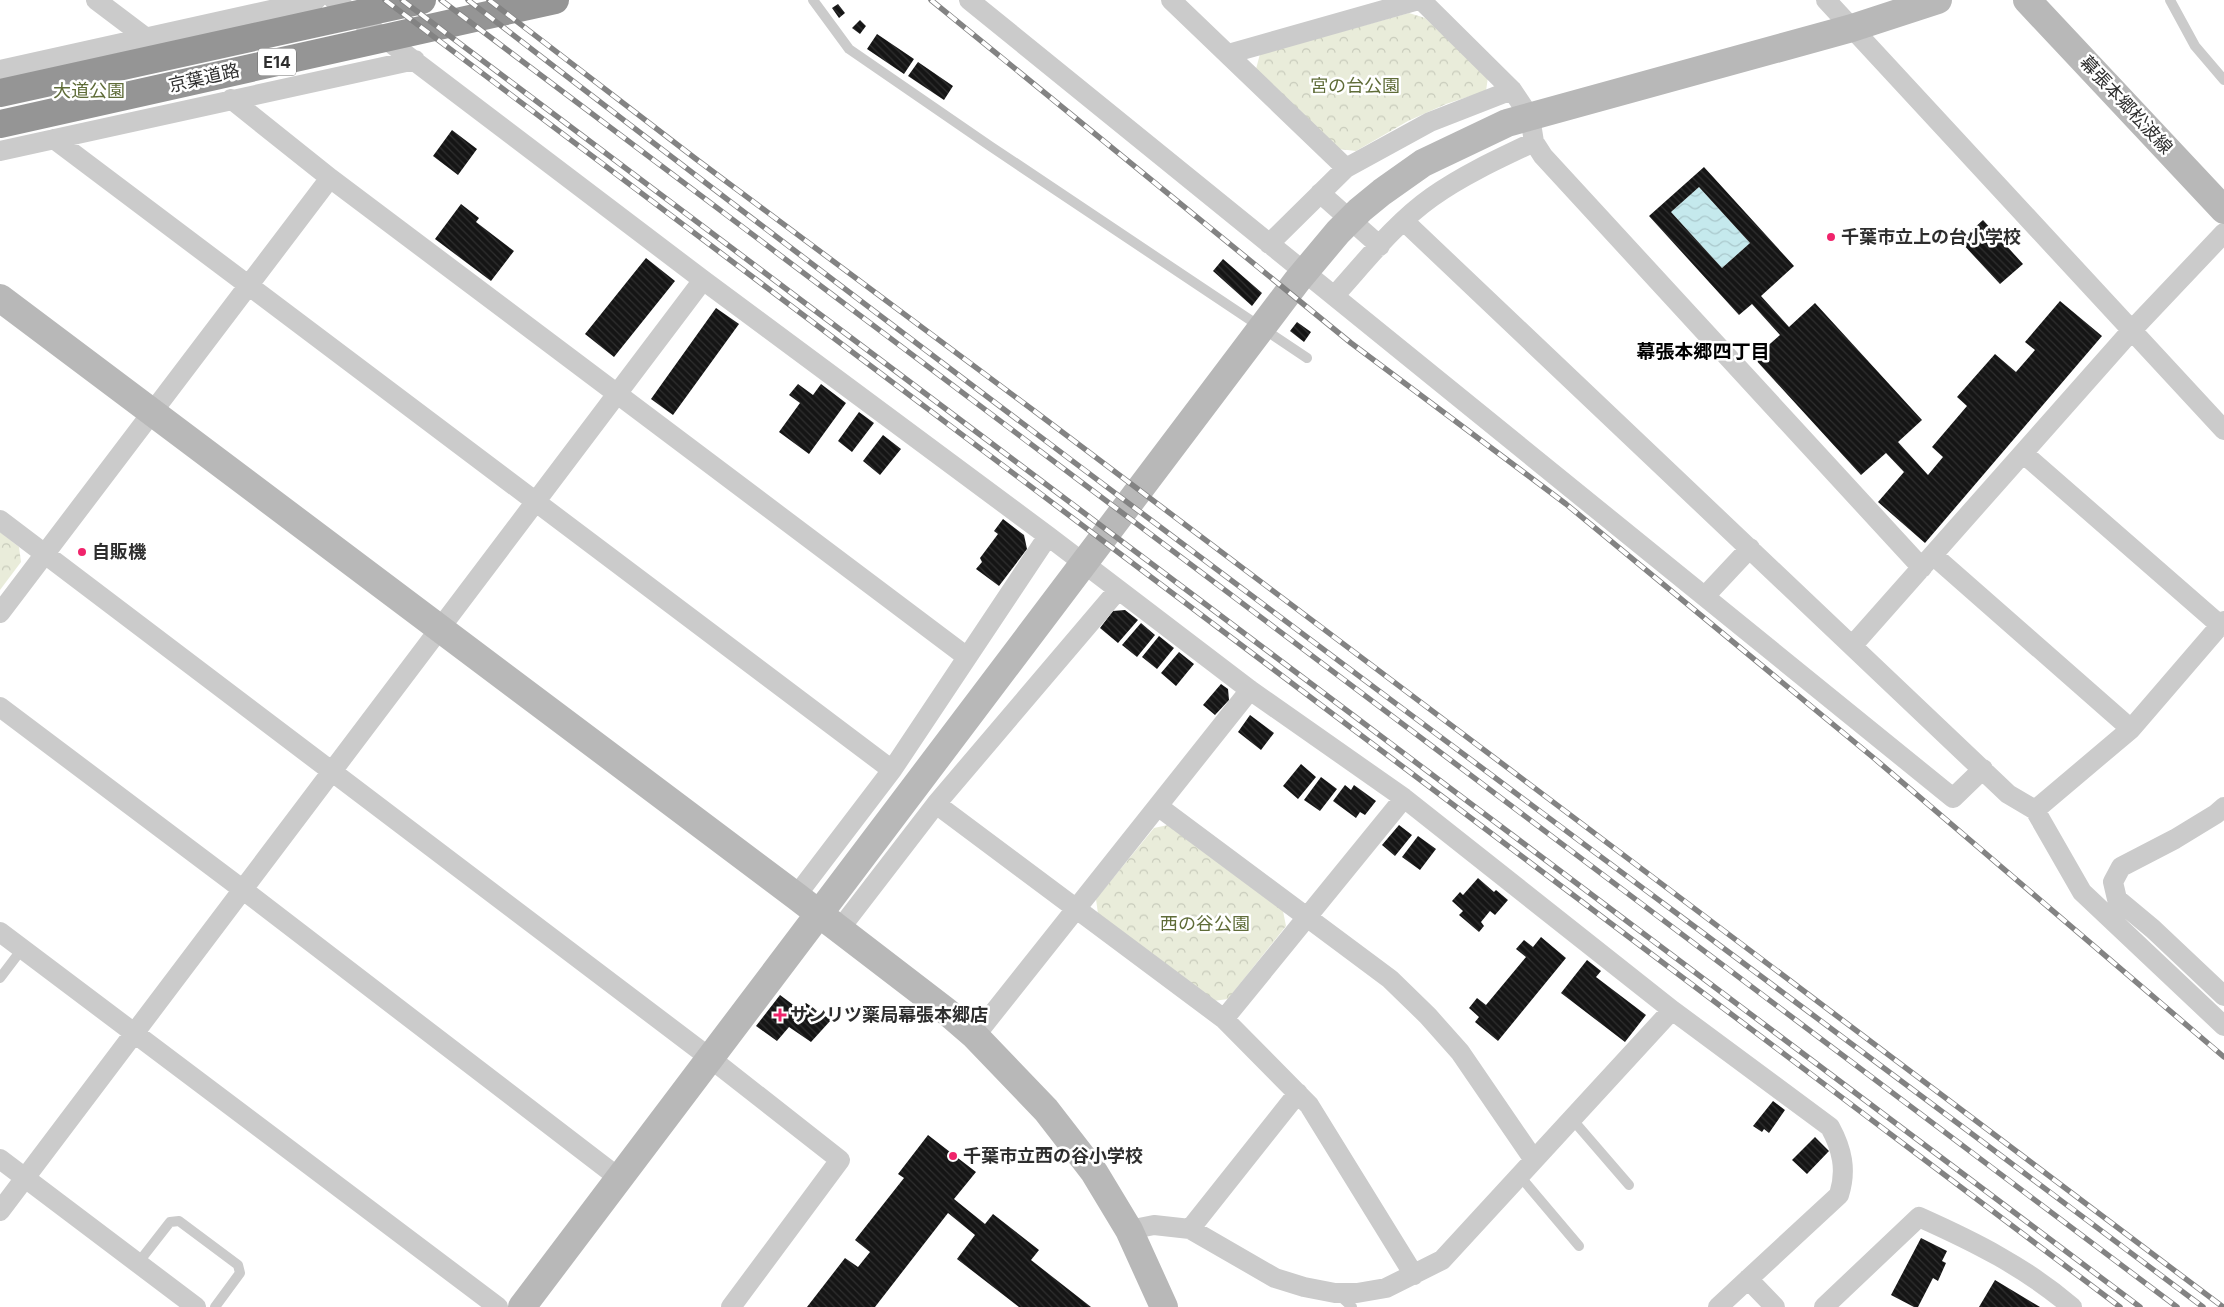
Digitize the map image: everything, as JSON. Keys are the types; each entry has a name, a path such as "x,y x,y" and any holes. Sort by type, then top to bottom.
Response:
{"highway":[{"name":"京葉道路","path":"0,93 422,0"},
{"name":"京葉道路","path":"0,124 555,0"}],"street":[{"path":"96,0 146,37"},
{"path":"0,70 316,0"},
{"path":"334,0 416,60 703,280 1048,536 1250,690 1404,798 1672,1010 1830,1127 1839,1145 1843,1165 1843,1182 1839,1195 1718,1307"},
{"path":"969,0 1953,798 1983,769"},
{"path":"1171,0 1346,168"},
{"path":"1228,54 1420,0 1512,90 1543,156 1928,562 2131,730"},
{"path":"1826,0 2224,430"},
{"path":"1335,295 1404,221 1432,197 1493,161 1532,130 1938,0"},
{"name":"幕張本郷松波線","path":"2027,0 2224,210"},
{"path":"0,151 230,99 416,60"},
{"path":"1269,244 1346,168 1430,122 1512,90"},
{"path":"230,99 330,178 967,657"},
{"path":"829,922 1033,632 1297,282 1338,232 1360,210 1424,163 1506,123 1532,130"},
{"path":"54,139 892,770"},
{"path":"0,613 330,178"},
{"path":"1320,193 1380,246"},
{"path":"1404,221 2008,794 2035,810 2082,892 2224,1026"},
{"path":"1852,646 2132,330 2224,233"},
{"path":"0,1211 703,280"},
{"path":"0,298 796,896 946,1011 975,1036 1046,1110 1094,1172 1129,1230 1164,1307"},
{"path":"2024,454 2222,623 2131,730 2035,810"},
{"path":"0,520 710,1058 840,1160 731,1307"},
{"path":"796,896 892,770 1048,536"},
{"path":"1706,596 1750,548"},
{"path":"522,1307 710,1058 829,922 936,804 1118,590"},
{"path":"975,1036 1250,690"},
{"path":"0,707 242,889 619,1178"},
{"path":"1224,1019 1404,798"},
{"path":"936,804 1224,1019 1310,1105 1414,1275"},
{"path":"1158,807 1390,979 1428,1016 1460,1052 1534,1160"},
{"path":"2221,988 2117,899 2113,882 2121,867 2175,839 2224,807"},
{"path":"0,932 498,1307"},
{"path":"1129,1230 1154,1225 1190,1229 1275,1278 1304,1287 1338,1293 1357,1293 1386,1288 1442,1260 1672,1010"},
{"path":"1190,1229 1298,1093"},
{"path":"0,1159 196,1307"},
{"path":"1824,1307 1919,1218 1977,1243 2046,1285 2072,1307"},
{"path":"1748,1279 1775,1307"}],"lane":[{"path":"813,0 849,49 1307,358"},
{"path":"2170,0 2195,46 2224,80"},
{"path":"0,978 22,948"},
{"path":"1572,1119 1629,1185"},
{"path":"1519,1175 1579,1246"},
{"path":"138,1263 170,1222 179,1220 238,1265 240,1274 215,1307"},
{"path":"1338,1293 1352,1307"}],"green space":[{"name":"宮の台公園","path":"1409,13 1425,18 1488,77 1486,91 1446,104 1408,121 1356,151 1339,149 1256,69 1260,54"},
{"path":"0,532 19,547 21,562 0,590"},
{"name":"西の谷公園","path":"1168,825 1283,911 1286,926 1228,999 1213,1001 1098,914 1096,899 1154,828"}],"water":[{"path":"1699,187 1750,243 1722,268 1671,212"}],"building":[{"path":"838,4 845,13 839,18 832,8"},
{"path":"860,20 866,26 860,34 852,28"},
{"path":"877,34 914,59 904,74 867,49"},
{"path":"918,62 953,86 944,100 908,76"},
{"path":"452,130 477,149 458,175 433,156"},
{"path":"1704,167 1794,266 1761,296 1789,327 1815,303 1922,420 1898,442 1928,475 1943,457 1932,447 1967,406 1957,397 1995,354 2016,372 2035,350 2025,342 2060,301 2102,336 1925,543 1878,502 1904,472 1886,453 1861,475 1754,358 1780,335 1752,304 1739,315 1649,216","holes":["1699,187 1750,243 1722,268 1671,212"]},
{"path":"461,204 479,218 476,222 514,251 491,281 435,239"},
{"path":"1983,220 2023,264 2000,284 1960,241"},
{"path":"646,258 675,281 614,357 585,334"},
{"path":"1223,259 1262,293 1252,306 1213,271"},
{"path":"716,308 739,324 673,415 651,399"},
{"path":"1297,322 1311,332 1304,342 1290,331"},
{"path":"798,384 813,395 821,384 846,403 809,454 779,432 800,403 789,395"},
{"path":"859,412 874,423 852,452 838,441"},
{"path":"883,435 901,449 880,475 863,461"},
{"path":"1003,519 1024,535 1027,549 999,586 976,569 982,562 980,558 998,534 994,531"},
{"path":"1125,610 1138,620 1118,643 1100,628 1113,611"},
{"path":"1141,623 1155,635 1137,657 1122,645"},
{"path":"1159,636 1174,648 1157,669 1142,657"},
{"path":"1179,652 1194,664 1176,686 1161,673"},
{"path":"1221,684 1228,689 1229,700 1215,715 1203,705"},
{"path":"1250,715 1274,733 1261,750 1238,732"},
{"path":"1301,764 1316,777 1298,799 1283,786"},
{"path":"1321,777 1337,789 1320,811 1304,800"},
{"path":"1345,785 1351,790 1354,785 1376,801 1365,815 1360,812 1356,818 1333,801"},
{"path":"1399,825 1412,835 1395,856 1382,845"},
{"path":"1418,836 1436,849 1420,870 1402,857"},
{"path":"1478,878 1494,892 1496,890 1508,900 1495,915 1490,911 1481,922 1484,926 1479,932 1459,915 1463,911 1452,901 1460,892 1463,895"},
{"path":"1541,937 1566,958 1498,1041 1475,1022 1479,1017 1469,1008 1477,998 1486,1005 1526,957 1516,949 1524,940 1533,947"},
{"path":"1587,960 1601,971 1596,977 1646,1015 1625,1042 1561,993"},
{"path":"780,995 800,1010 806,1003 831,1020 811,1042 789,1027 777,1041 756,1026"},
{"path":"1773,1101 1785,1110 1769,1133 1764,1129 1762,1132 1753,1126"},
{"path":"928,1135 976,1172 954,1199 985,1224 993,1214 1039,1250 1031,1260 1091,1307 1019,1307 957,1259 975,1235 948,1213 875,1307 807,1307 845,1258 858,1267 870,1252 855,1240 904,1178 898,1174"},
{"path":"1815,1137 1829,1151 1807,1174 1792,1160"},
{"path":"1921,1238 1947,1251 1942,1261 1946,1263 1938,1281 1933,1278 1918,1307 1914,1307 1891,1295"},
{"path":"1995,1280 2040,1307 1979,1307"}],"railway":[{"path":"385,0 2120,1307"},
{"path":"402,0 2140,1307"},
{"path":"441,0 2177,1307"},
{"path":"468,0 683,166 1116,494 2203,1307"},
{"path":"489,0 696,159 1033,410 2223,1307"},
{"path":"931,0 1351,343 1566,504 1875,759 2224,1057"}],"place":[{"name":"千葉市立上の台小学校","path":"1831,237"},
{"name":"自販機","path":"82,552"},
{"name":"サンリツ薬局幕張本郷店","path":"780,1015"},
{"name":"千葉市立西の谷小学校","path":"953,1156"}],"district":[{"name":"幕張本郷四丁目","path":"1703,351"}],"park label":[{"name":"大道公園","path":"89,91"}]}
